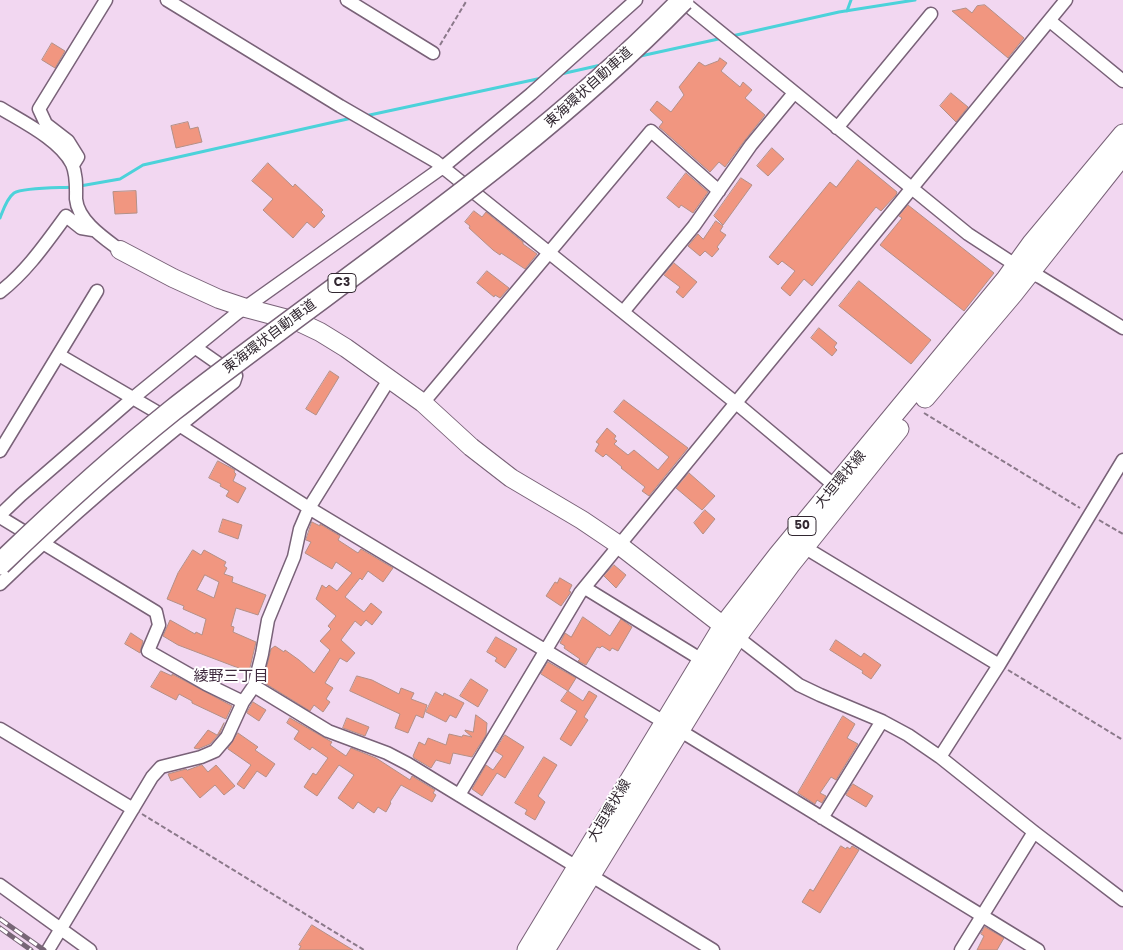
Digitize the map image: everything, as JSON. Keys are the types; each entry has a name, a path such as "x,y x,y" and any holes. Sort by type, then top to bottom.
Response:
{"highway":[{"name":"東海環状自動車道","path":"0,564 105,467 172,412 455,198 552,122 606,75 682,0"}],"main road":[{"name":"大垣環状線","path":"671,726 702,660 730,632 804,547 916,408 974,341 1023,269 1032,243 1123,134"},
{"name":"大垣環状線","path":"544,950 584,871 671,726 778,555 835,486 1123,155"},
{"name":"大垣環状線","path":"527,950 584,871"}],"street":[{"path":"73,165 78,157 68,141 46,124 39,109 106,0"},
{"path":"167,0 443,167 736,403 835,486"},
{"path":"347,0 433,52"},
{"path":"243,702 206,684 148,651 159,625 156,612 0,516 21,494 133,398 236,314 443,167 568,62 636,0"},
{"path":"682,0 963,230 1023,269 1123,328"},
{"path":"459,795 580,593 1066,0"},
{"path":"837,128 931,14"},
{"path":"1050,21 1123,81"},
{"path":"623,312 694,226 751,145 794,93"},
{"path":"0,108 53,142 64,152 73,165 76,179 76,202 93,230 120,250 173,278 220,299 299,322 320,332 390,378 423,403 471,447 511,478 582,520 619,545 799,685 882,721 908,735 940,757 1123,900"},
{"path":"423,403 651,131 719,191"},
{"path":"0,292 15,280 30,263 66,216 81,228 93,230"},
{"path":"0,450 97,291"},
{"path":"0,584 42,543 179,425 234,382 236,376 196,348"},
{"path":"59,354 179,425 309,508 1038,950"},
{"path":"48,950 152,777 161,768 201,757 215,751 227,737 243,702 254,686 268,620 294,557 300,529 309,508 390,378"},
{"path":"940,757 999,665 1123,460"},
{"path":"804,547 999,665"},
{"path":"585,588 702,660"},
{"path":"254,686 328,731 387,753 713,950"},
{"path":"822,818 882,721"},
{"path":"0,729 133,809"},
{"path":"961,950 1034,832"},
{"path":"0,885 90,950"}],"path":[{"path":"433,52 439,46 467,0"},
{"path":"916,408 1123,534"},
{"path":"999,665 1123,740"},
{"path":"133,809 364,950"}],"building":[{"path":"985,5 1024,38 1008,58 952,11 966,8 972,13 977,6"},
{"path":"52,43 65,51 55,68 42,60"},
{"path":"720,58 727,63 721,71 740,87 743,82 752,90 745,98 765,115 725,167 719,162 710,172 659,127 663,122 650,110 657,101 671,112 684,95 679,87 699,62 705,66 718,61"},
{"path":"951,93 968,107 956,122 940,106"},
{"path":"188,122 190,129 198,127 202,142 176,148 171,126"},
{"path":"772,148 784,159 768,176 757,166"},
{"path":"858,160 897,192 896,195 881,211 876,207 812,286 804,279 790,296 781,288 795,271 782,261 778,265 769,257 830,182 836,187"},
{"path":"268,163 293,187 295,184 323,210 321,212 325,216 314,228 307,222 293,238 263,210 273,199 252,181"},
{"path":"686,173 708,192 693,213 681,205 679,208 667,198"},
{"path":"741,178 752,185 723,225 714,216"},
{"path":"136,191 137,213 115,214 113,192"},
{"path":"908,205 994,273 964,311 880,245 902,218 899,216"},
{"path":"474,211 482,217 486,212 537,254 525,269 501,253 500,255 493,250 469,228 470,226 465,222"},
{"path":"716,221 723,226 720,231 726,235 717,247 719,249 712,257 705,251 700,256 688,246 698,234 703,239"},
{"path":"674,263 697,282 683,298 676,292 680,287 664,275"},
{"path":"487,271 509,288 500,298 495,295 494,297 477,283"},
{"path":"859,281 931,340 911,364 839,306"},
{"path":"819,328 837,343 834,347 837,350 832,356 811,338"},
{"path":"330,371 339,377 316,415 306,409"},
{"path":"624,400 688,448 649,496 642,491 645,487 622,467 606,454 603,457 595,451 599,444 596,442 607,428 616,436 614,439 617,441 614,444 628,455 634,450 658,470 669,457 614,412"},
{"path":"218,461 235,470 236,474 233,481 246,488 238,503 226,496 229,491 220,486 221,484 209,478"},
{"path":"689,473 715,496 702,510 676,488"},
{"path":"705,510 715,519 703,534 694,523"},
{"path":"223,519 242,525 238,539 219,532"},
{"path":"312,522 320,526 320,524 340,536 338,540 358,553 361,549 393,568 383,582 368,571 345,597 364,612 371,603 382,612 372,625 366,620 361,626 355,621 341,640 355,653 347,662 340,658 325,683 333,688 326,699 330,702 323,712 314,705 310,711 263,682 271,649 275,646 284,652 285,650 314,673 330,650 320,641 331,629 328,626 336,616 316,599 322,585 326,588 329,585 337,591 352,573 336,562 332,569 305,553 311,542 306,540"},
{"path":"193,550 201,555 204,550 226,562 224,566 227,568 224,574 233,577 232,582 266,595 258,615 236,608 231,626 234,627 233,632 256,642 249,672 178,645 163,636 170,620 195,634 196,632 202,635 206,619 183,609 184,606 167,599 178,573","holes":["205,575 219,582 214,598 197,590"]},
{"path":"614,565 626,575 616,588 604,576"},
{"path":"560,578 572,585 569,591 571,592 561,606 546,596"},
{"path":"583,617 610,636 621,619 632,627 618,651 612,648 610,651 602,646 600,648 597,647 586,665 578,661 580,659 560,643 565,633 571,637"},
{"path":"131,633 143,641 140,653 125,644"},
{"path":"496,637 517,649 505,668 495,661 497,658 487,652"},
{"path":"836,640 861,657 864,653 881,665 871,679 862,673 863,671 830,650"},
{"path":"548,662 576,678 568,691 541,674"},
{"path":"161,671 172,676 172,674 232,706 226,719 192,703 192,701 179,694 176,700 151,687"},
{"path":"357,676 372,680 399,694 401,688 414,693 411,699 427,705 423,718 416,715 408,733 395,728 400,714 350,691"},
{"path":"471,679 488,690 478,707 460,696"},
{"path":"568,691 583,701 589,691 597,696 584,717 588,720 571,746 560,739 577,711 561,701"},
{"path":"436,692 443,696 444,693 464,703 456,718 450,715 446,722 426,712"},
{"path":"253,702 266,710 259,721 247,713"},
{"path":"476,715 487,723 486,735 472,757 453,753 450,764 436,760 431,768 414,758 413,756 419,742 425,745 428,738 446,745 449,734 472,737 465,730 473,732"},
{"path":"843,716 855,724 847,738 858,744 836,780 831,777 820,793 826,796 822,803 817,800 815,804 798,793"},
{"path":"290,718 332,742 330,745 346,756 351,748 376,758 410,780 412,776 435,790 433,793 436,795 432,802 401,785 386,812 378,807 374,813 358,802 353,809 338,798 354,775 339,765 317,796 304,787 313,773 316,775 328,758 312,747 310,750 294,739 299,731 287,723"},
{"path":"347,718 369,727 365,736 343,728"},
{"path":"224,723 220,733 210,744 198,749 194,748 208,730 217,735"},
{"path":"238,733 258,747 255,750 275,764 266,777 257,771 244,789 237,784 251,765 228,749"},
{"path":"505,735 524,747 505,778 497,773 482,796 472,789 486,765 493,770 503,756 495,751"},
{"path":"544,757 557,765 538,796 545,802 535,820 525,814 527,810 515,803"},
{"path":"202,765 208,772 216,765 235,786 224,795 215,785 200,798 182,777 171,781 168,774"},
{"path":"853,784 873,796 866,807 846,795"},
{"path":"841,846 850,849 852,846 859,850 820,913 802,902 810,889 813,891"},
{"path":"312,925 353,950 299,950 301,946 299,945"},
{"path":"985,927 1004,938 997,950 977,950 984,936 981,934"}],"waterway":[{"path":"847,11 851,0"},
{"path":"732,36 839,12 915,0"},
{"path":"636,57 723,38"},
{"path":"561,74 601,65"},
{"path":"365,116 542,78"},
{"path":"80,186 120,179 143,165 352,118"},
{"path":"0,218 7,201 14,193 34,189 74,187"}],"railway":[{"path":"0,919 44,950"},
{"path":"0,928 31,950"}],"district":[{"name":"綾野三丁目","path":"231,677"}]}
